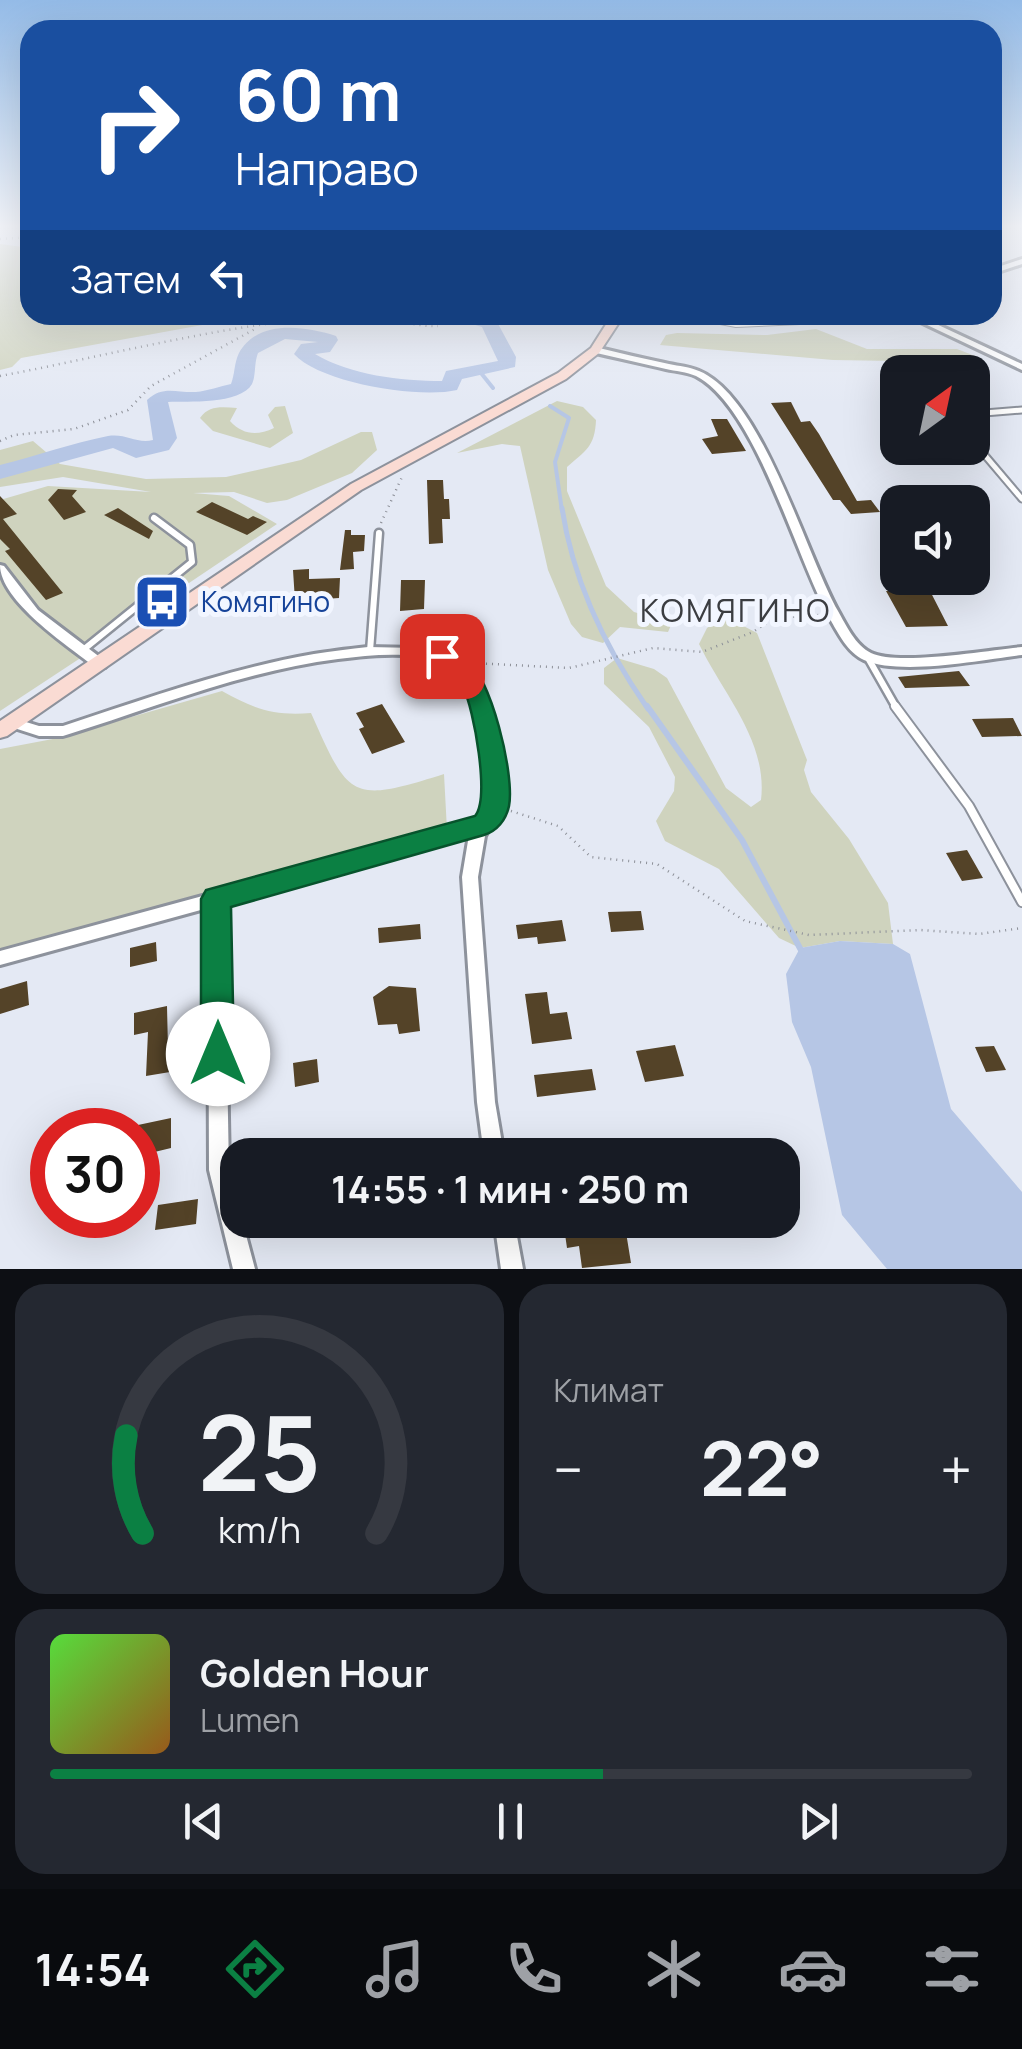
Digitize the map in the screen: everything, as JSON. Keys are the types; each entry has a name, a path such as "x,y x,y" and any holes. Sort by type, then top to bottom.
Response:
{"street":[{"path":"6,727 344,495 535,392 594,350 611,325"},
{"path":"931,325 1022,367"},
{"path":"594,350 697,374 725,392 762,457 832,614 858,650 868,657 893,662 1022,651"},
{"path":"0,568 34,613 100,664"},
{"path":"6,727 63,732 266,670 370,651 430,653 457,662 476,688 496,780 495,806 473,847 470,877 491,1138"},
{"path":"0,958 484,824"},
{"path":"216,899 219,1170 244,1269"},
{"path":"507,1238 512,1269"}],"lane":[{"path":"990,413 1022,410"},
{"path":"990,461 1022,499"},
{"path":"82,651 192,562 190,545 154,518"},
{"path":"370,651 379,533"},
{"path":"868,657 905,724 969,806 1022,902"}],"path":[{"path":"0,376 270,325"},
{"path":"0,441 74,429 128,410 151,386 261,326"},
{"path":"379,533 402,477"},
{"path":"457,662 569,668 653,648 702,652 753,632 774,618 832,614"},
{"path":"495,806 558,826 591,857 658,864 745,921 809,935 920,930 979,934 1022,928"}],"green space":[{"path":"0,285 20,285 20,325 203,325 21,358 12,367 0,370"},
{"path":"816,329 867,349 957,349 972,355 880,355 880,361 833,360 660,345 666,335 677,333 767,335"},
{"path":"557,401 583,407 596,420 591,443 567,467 567,491 606,586 634,612 672,623 668,632 620,627 603,643 582,637 571,624 548,570 520,446 502,444 457,453"},
{"path":"285,406 293,433 270,448 213,431 200,418 212,409 237,408 230,421 235,426 250,433 262,432 274,428 268,415 275,407"},
{"path":"361,432 372,432 377,450 352,473 287,500 267,503 234,492 193,493 229,496 277,524 189,583 81,644 82,657 0,711 0,500 48,486 151,492 63,477 0,487 0,450 33,441 60,464 146,479 226,477 301,460"},
{"path":"720,618 728,618 757,633 807,760 804,770 811,792 849,839 888,903 893,944 840,941 800,948 779,938 719,869 665,841 656,821 674,791 675,777 649,727 604,684 604,668 617,658 654,669 667,678 726,788 751,807 761,800 758,758 742,719 699,644 707,628"},
{"path":"222,691 265,710 311,713 335,763 356,787 389,789 444,774 447,830 0,952 0,749 58,738"}],"water":[{"path":"840,941 893,944 910,954 951,1109 1022,1192 1022,1269 887,1269 842,1215 811,1067 792,1022 786,974 800,948"}],"building":[{"path":"791,402 801,422 810,421 857,501 871,500 880,512 851,514 840,500 833,500 771,403"},
{"path":"711,419 727,419 746,451 712,454 702,439 718,436"},
{"path":"427,480 443,480 444,499 449,499 450,519 442,519 443,543 429,544"},
{"path":"58,489 77,490 72,496 86,512 64,520 48,500"},
{"path":"0,496 17,514 3,519 63,593 46,600 5,551 10,549 0,539"},
{"path":"212,502 248,519 253,516 267,522 247,535 196,512"},
{"path":"118,508 153,531 149,539 104,515"},
{"path":"345,530 351,530 351,535 365,535 364,551 353,552 354,569 340,570"},
{"path":"309,569 309,579 340,578 339,598 295,601 293,570"},
{"path":"401,580 425,580 424,609 400,611"},
{"path":"888,595 932,595 948,626 906,627"},
{"path":"959,671 970,686 905,688 898,677"},
{"path":"382,704 405,742 372,754 359,729 364,727 356,713"},
{"path":"1013,718 1022,736 982,737 972,719"},
{"path":"967,850 983,878 962,881 946,853"},
{"path":"641,911 644,930 611,932 608,912"},
{"path":"562,920 566,941 538,944 537,937 518,939 516,925"},
{"path":"420,924 421,939 379,943 378,928"},
{"path":"156,942 157,961 130,967 130,948"},
{"path":"27,981 29,1005 0,1014 0,989"},
{"path":"389,986 416,988 420,1031 399,1034 397,1024 378,1025 373,997"},
{"path":"547,992 550,1014 567,1012 572,1039 532,1044 525,994"},
{"path":"167,1006 168,1049 183,1046 182,1070 146,1076 148,1032 134,1035 134,1013"},
{"path":"675,1045 684,1076 645,1082 636,1051"},
{"path":"994,1046 1006,1070 986,1072 975,1047"},
{"path":"317,1059 319,1082 295,1087 293,1063"},
{"path":"592,1069 596,1090 537,1097 534,1075"},
{"path":"171,1118 171,1148 160,1151 160,1120"},
{"path":"198,1199 196,1224 160,1229 160,1205"},
{"path":"566,1238 627,1238 631,1263 582,1268 579,1246 567,1248"}],"waterway":[{"path":"0,472 112,442 123,442 136,451 161,445 166,438 157,400 167,395 197,398 238,388 244,381 244,364 250,351 271,336 315,335 329,340 323,348 308,348 303,354 329,368 373,379 437,387 450,386 453,375 508,363 490,325"},
{"path":"477,368 493,388"},
{"path":"550,406 569,418 555,462 562,511"},
{"path":"562,508 574,562 593,614 648,709"},
{"path":"647,706 742,840 802,952"}],"place":[{"name":"Комягино","path":"162,602"}],"district":[{"name":"КОМЯГИНО","path":"736,611"}],"route":[{"path":"218,1054 216,899 484,824 490,817 495,806 496,780 476,688 457,662 442,656"}]}
